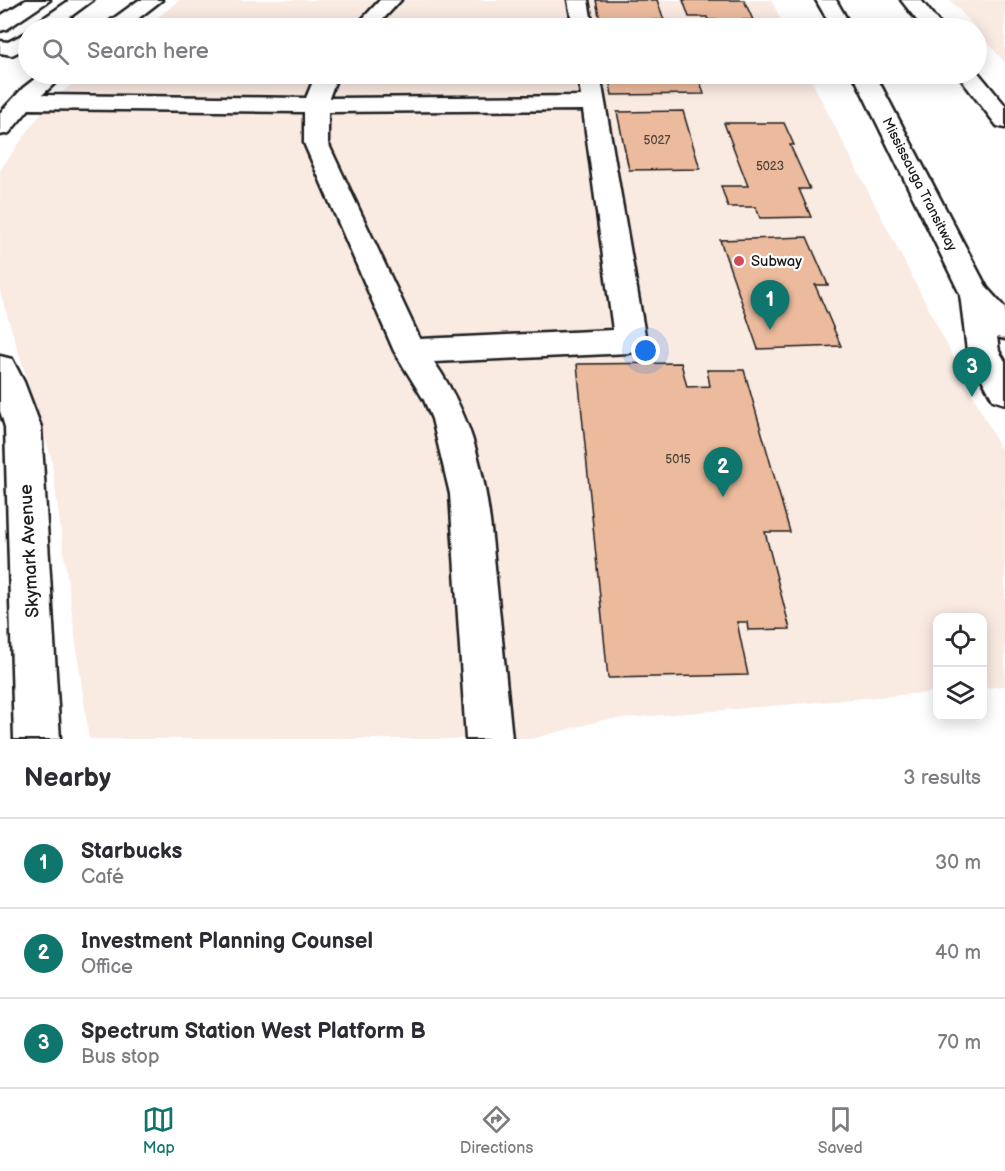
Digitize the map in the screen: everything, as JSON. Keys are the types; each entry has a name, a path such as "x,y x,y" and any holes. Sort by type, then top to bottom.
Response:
{"street":[{"path":"0,25 40,0"},
{"path":"57,18 83,0"},
{"path":"127,18 152,0"},
{"path":"374,18 391,0"},
{"path":"578,0 581,18"},
{"path":"826,0 836,18"},
{"path":"911,0 925,18"},
{"path":"0,47 12,49 18,45"},
{"path":"0,128 22,102 43,84"},
{"path":"410,351 630,341 590,84"},
{"name":"Mississauga Transitway","path":"869,84 975,294 1005,328"},
{"path":"976,84 1005,121"},
{"path":"22,102 257,105 323,88 593,103"},
{"path":"323,88 315,117 316,143 410,351 440,397 449,419 469,494 489,739"},
{"name":"Mississauga Transitway","path":"975,294 983,351 1005,391"},
{"name":"Skymark Avenue","path":"0,368 22,427 37,739"}],"shaded area":[{"path":"180,0 771,0 780,18 157,18"},
{"path":"950,0 1005,0 1005,63 987,41 987,18 967,18"},
{"path":"73,84 813,84 1005,458 1005,686 987,688 987,613 933,613 933,692 603,720 531,739 89,739 51,457 0,292 0,170 49,102"}],"building":[{"path":"596,0 657,0 663,18 599,18"},
{"path":"683,0 744,0 752,18 707,18 689,17"},
{"path":"610,84 701,84 704,94 612,95"},
{"path":"683,111 700,169 629,170 617,112"},
{"path":"724,123 784,123 794,145 790,145 810,189 799,189 811,217 760,218 756,207 728,207 721,186 748,186"},
{"path":"807,237 828,285 815,285 841,346 758,349 720,240"},
{"path":"681,363 687,387 710,386 707,370 744,370 790,532 765,532 790,629 748,630 747,622 737,622 748,675 608,678 577,364"}],"place":[{"name":"Subway","path":"739,261"},
{"name":"Starbucks","path":"770,330"},
{"name":"Spectrum Station West Platform B","path":"972,397"},
{"name":"Investment Planning Counsel","path":"723,497"}]}
